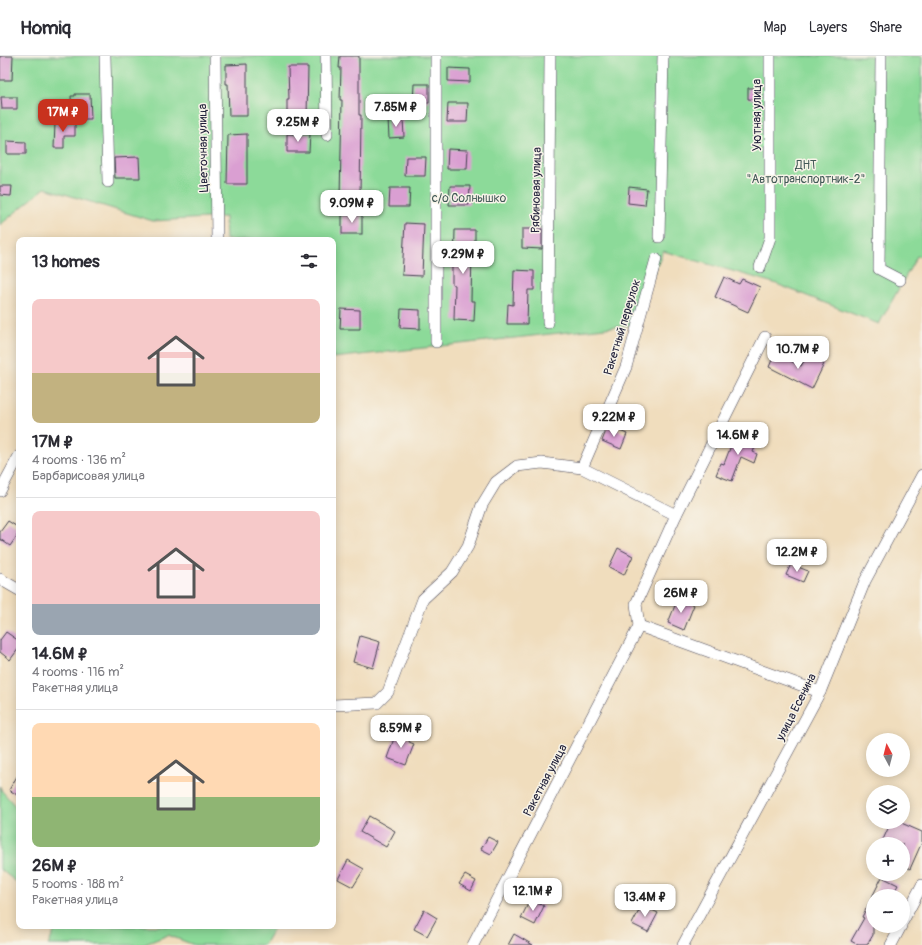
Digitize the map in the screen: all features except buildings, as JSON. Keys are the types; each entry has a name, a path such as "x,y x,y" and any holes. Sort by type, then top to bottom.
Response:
{"street":[{"path":"105,56 108,182"},
{"name":"Цветочная улица","path":"215,56 217,237"},
{"path":"326,56 327,135"},
{"path":"436,56 436,342"},
{"name":"Рябиновая улица","path":"548,323 550,56"},
{"path":"659,237 663,56"},
{"name":"Уютная улица","path":"760,267 770,238 770,56"},
{"path":"881,56 879,269 900,280"},
{"name":"Ракетный переулок","path":"582,468 626,368 656,259"},
{"path":"766,337 676,515 636,604 639,626 820,692"},
{"path":"0,491 16,462"},
{"path":"336,705 377,703 388,692 423,599 452,572 468,546 482,505 496,482 517,466 542,463 582,468 676,515"},
{"name":"улица Есенина","path":"683,945 820,692 865,581 922,475"},
{"path":"0,579 16,588"},
{"name":"Ракетная улица","path":"473,945 639,626"},
{"path":"910,908 922,885"},
{"path":"891,945 897,933"}],"green space":[{"name":"с/о Солнышко","path":"0,56 922,56 922,257 917,256 879,324 774,283 663,251 632,325 336,358 336,237 226,237 225,217 153,221 45,188 0,225"},
{"path":"0,786 2,791 16,807 16,882 0,869"},
{"path":"56,929 273,929 264,945 194,945 168,935 143,945 48,945"}],"park label":[{"name":"ДНТ \"Автотранспортник-2\"","path":"806,172"}]}
